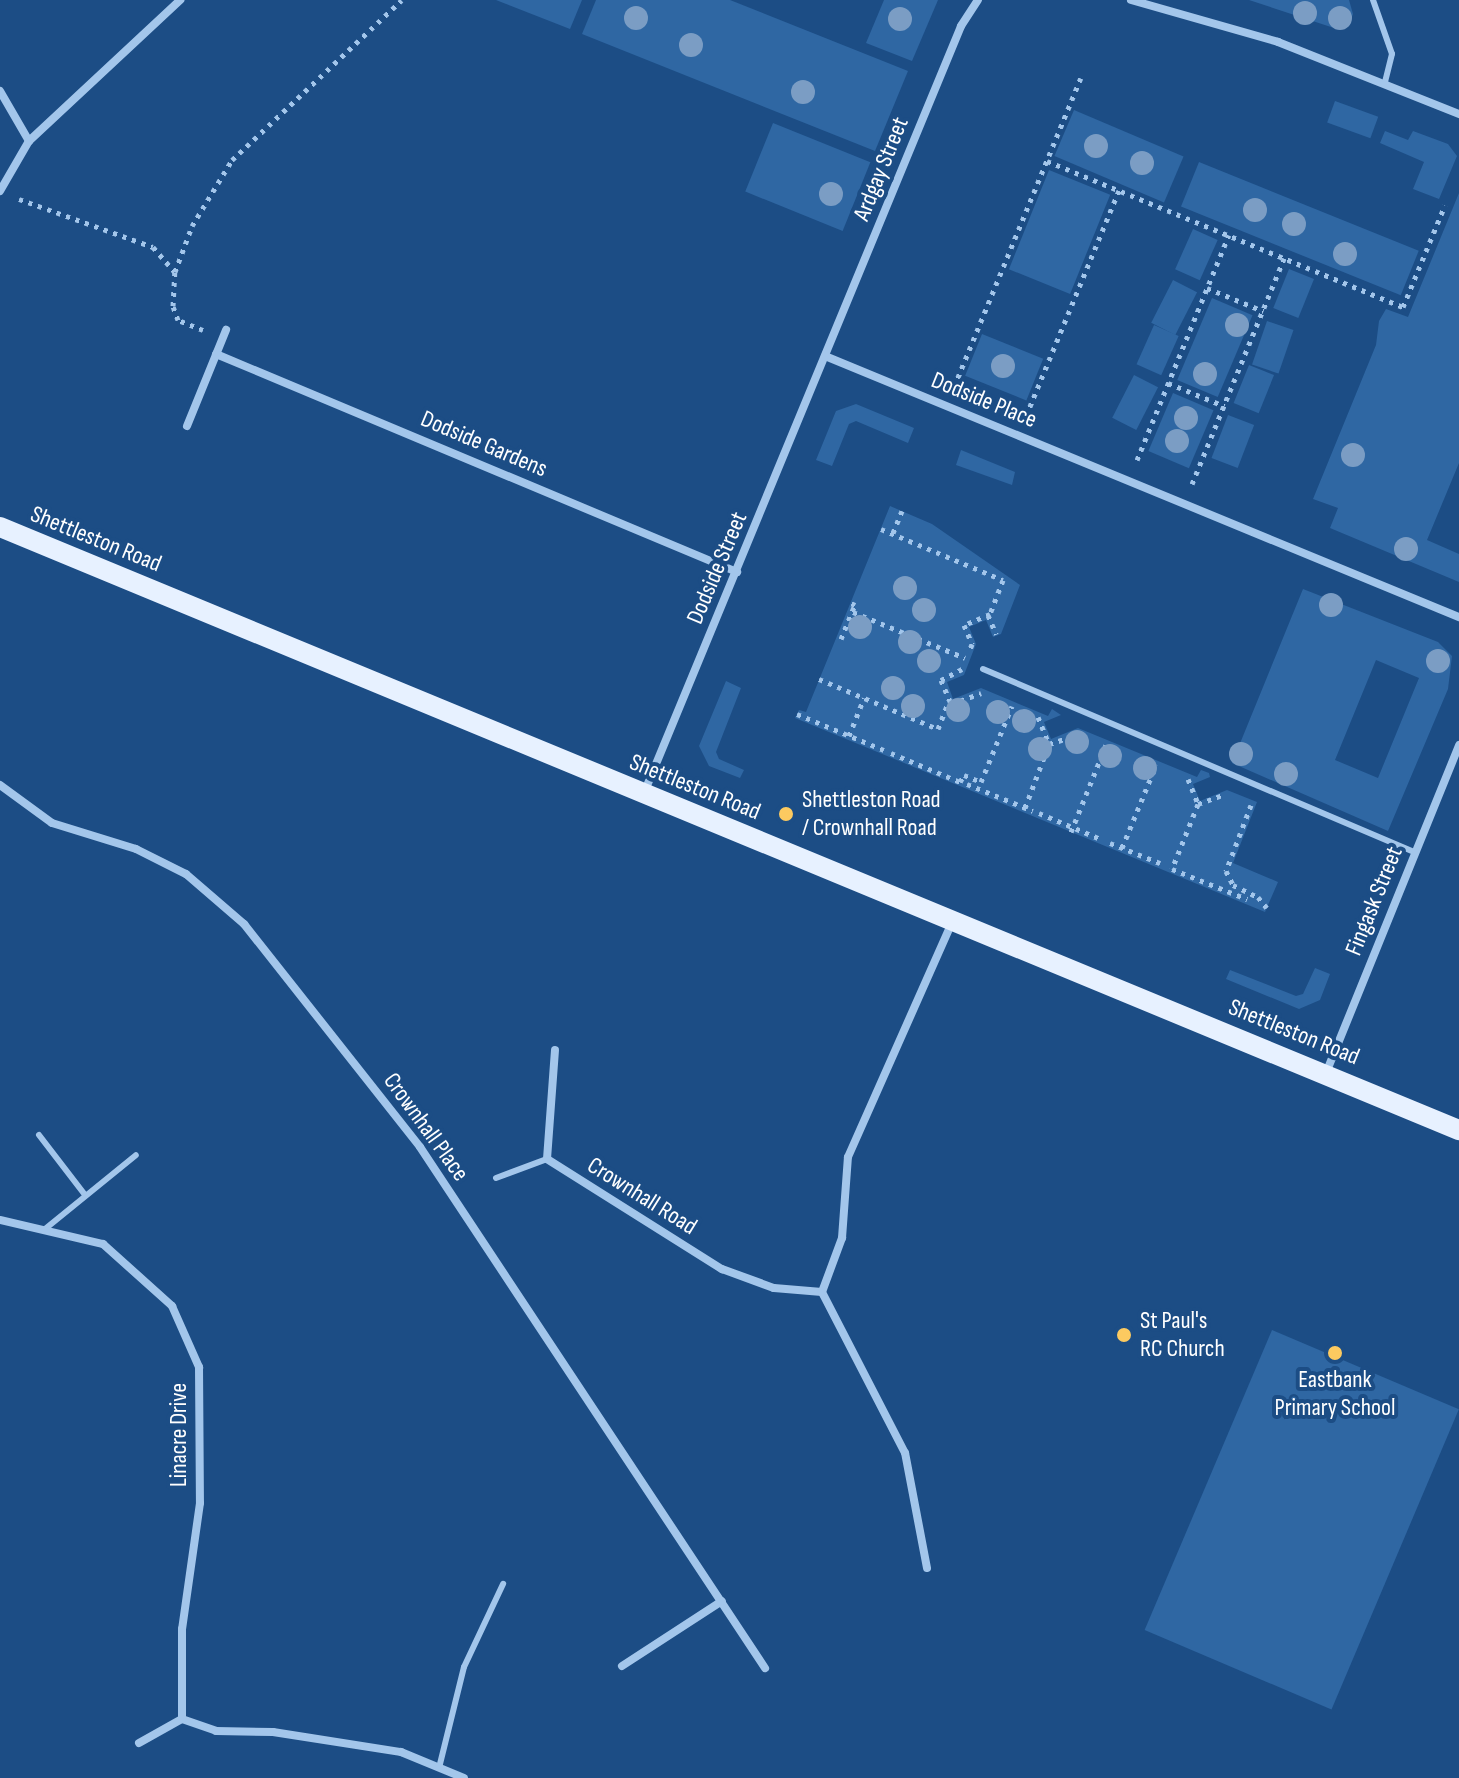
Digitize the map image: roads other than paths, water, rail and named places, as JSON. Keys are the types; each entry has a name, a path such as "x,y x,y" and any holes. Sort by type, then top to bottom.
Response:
{"main road":[{"name":"Shettleston Road","path":"2,534 644,794 1459,1130"}],"street":[{"path":"0,191 29,141 180,0"},
{"name":"Ardgay Street","path":"825,356 961,26 978,0"},
{"path":"1131,0 1251,33 1459,114"},
{"path":"0,91 29,141"},
{"path":"187,426 225,334"},
{"name":"Dodside Gardens","path":"216,354 737,572"},
{"name":"Dodside Place","path":"825,356 1459,617"},
{"name":"Dodside Street","path":"644,794 825,356"},
{"name":"Fingask Street","path":"1326,1073 1459,745"},
{"name":"Crownhall Place","path":"0,785 52,823 136,849 186,874 244,924 420,1147 765,1668"},
{"path":"927,1568 905,1453 822,1292 842,1238 848,1157 952,921"},
{"path":"547,1159 555,1050"},
{"name":"Crownhall Road","path":"547,1159 722,1269 774,1288 822,1292"},
{"name":"Linacre Drive","path":"0,1220 103,1244 172,1306 199,1367 200,1503 182,1629 182,1719"},
{"path":"622,1666 722,1601"},
{"path":"139,1743 182,1719 216,1731 273,1732 401,1752 464,1778"}],"lane":[{"path":"1373,0 1392,54 1385,83"},
{"path":"983,669 1415,852"},
{"path":"39,1135 85,1195"},
{"path":"45,1229 136,1155"},
{"path":"496,1178 547,1159"},
{"path":"439,1768 464,1667 503,1584"}],"place":[{"name":"Shettleston Road / Crownhall Road","path":"786,814"},
{"name":"St Paul's RC Church","path":"1124,1335"},
{"name":"Eastbank Primary School","path":"1335,1353"}]}
